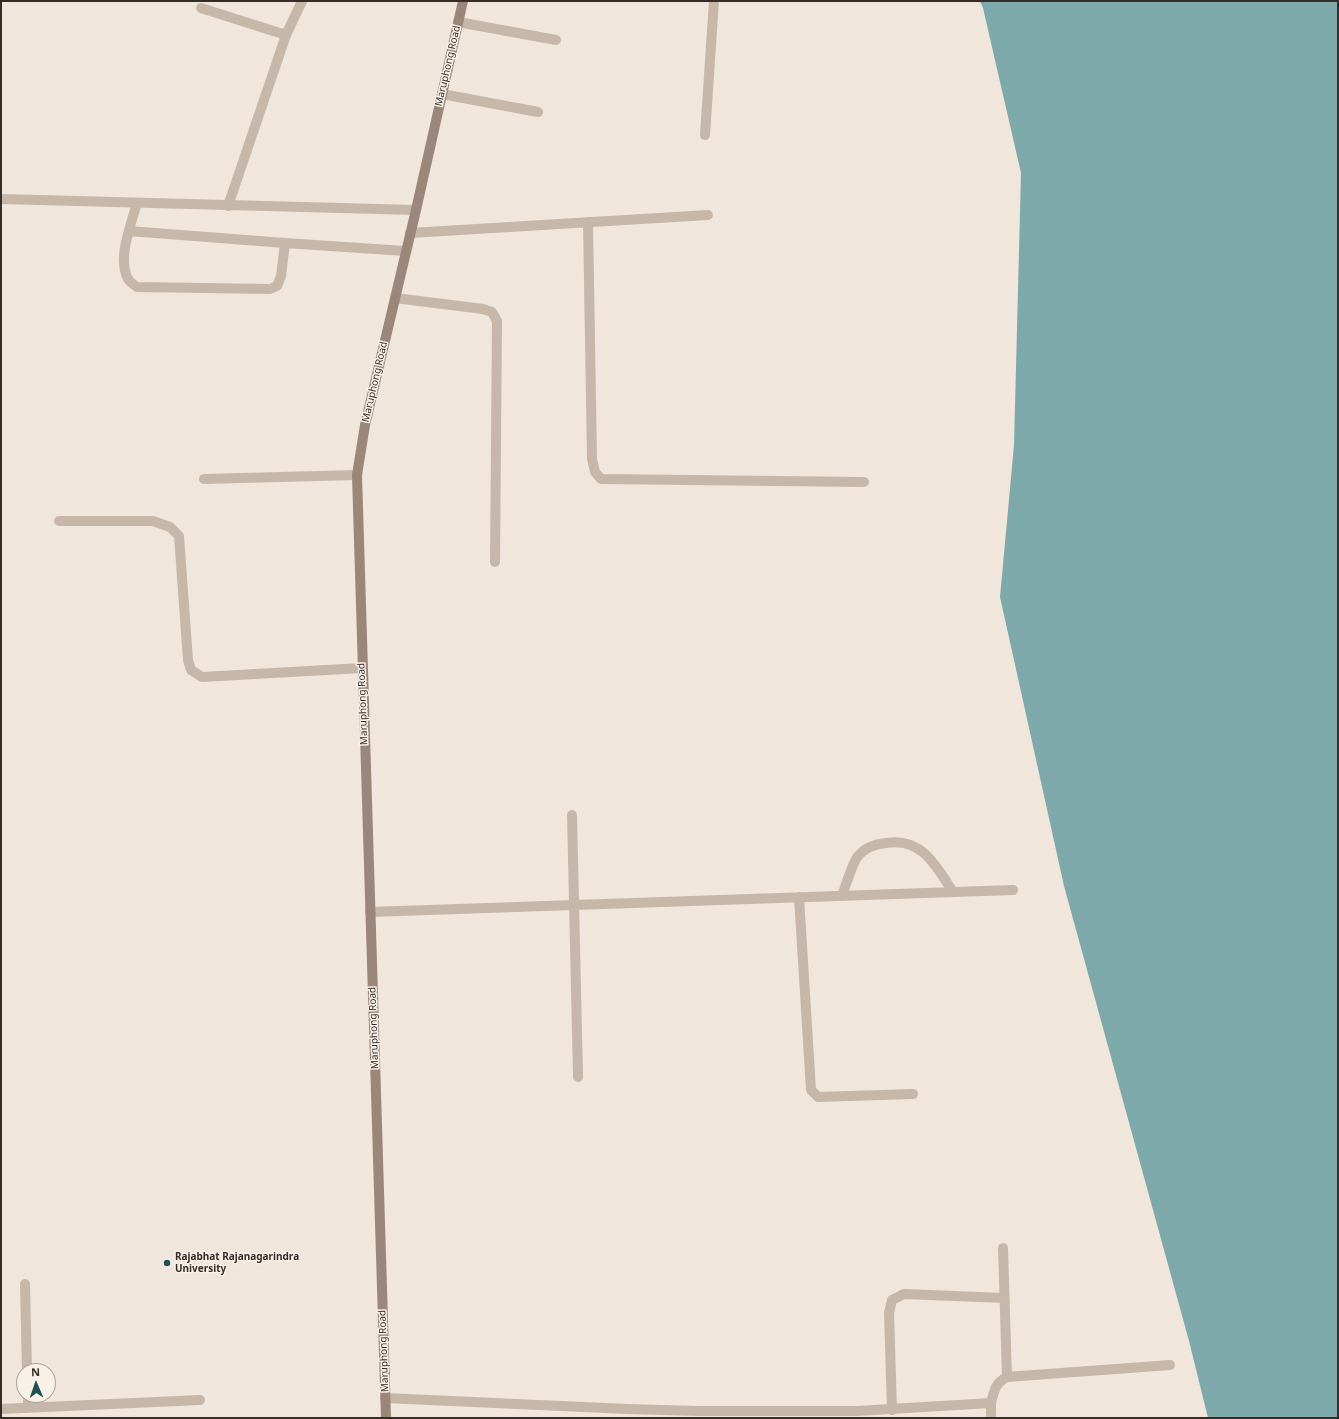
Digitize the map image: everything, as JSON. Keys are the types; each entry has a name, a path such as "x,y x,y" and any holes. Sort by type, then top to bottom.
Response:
{"main road":[{"name":"Maruphong Road","path":"386,1418 357,475 365,425 405,251 416,210 463,1"}],"street":[{"path":"228,206 286,35 302,1"},
{"path":"705,135 714,1"},
{"path":"201,8 286,35"},
{"path":"458,22 556,40"},
{"path":"442,94 538,112"},
{"path":"1,199 416,210"},
{"path":"137,203 123,259 124,269 129,280 137,287 270,289 277,286 281,276 285,243"},
{"path":"410,233 708,215"},
{"path":"588,222 592,459 595,472 601,479 864,482"},
{"path":"129,232 405,251"},
{"path":"395,298 482,309 492,312 497,321 495,562"},
{"path":"204,479 357,475"},
{"path":"59,521 153,521 170,528 179,536 188,660 191,670 202,677 362,668"},
{"path":"572,815 578,1077"},
{"path":"842,896 857,857 864,850 875,844 896,841 910,844 933,861 953,892"},
{"path":"370,912 1013,890"},
{"path":"799,897 811,1090 818,1097 913,1094"},
{"path":"1003,1248 1007,1377"},
{"path":"25,1284 27,1363"},
{"path":"892,1410 889,1314 892,1300 904,1294 1004,1298"},
{"path":"991,1418 991,1403 994,1388 1000,1381 1007,1377 1170,1365"},
{"path":"385,1398 627,1409 698,1414 857,1415 892,1410 991,1403"},
{"path":"1,1409 200,1400"},
{"path":"28,1403 28,1408"}],"water":[{"path":"980,1 1338,1 1338,1418 1208,1418 1189,1341 1064,886 1000,597 1014,445 1021,173 983,8"}],"place":[{"name":"Rajabhat Rajanagarindra University","path":"167,1263"}]}
